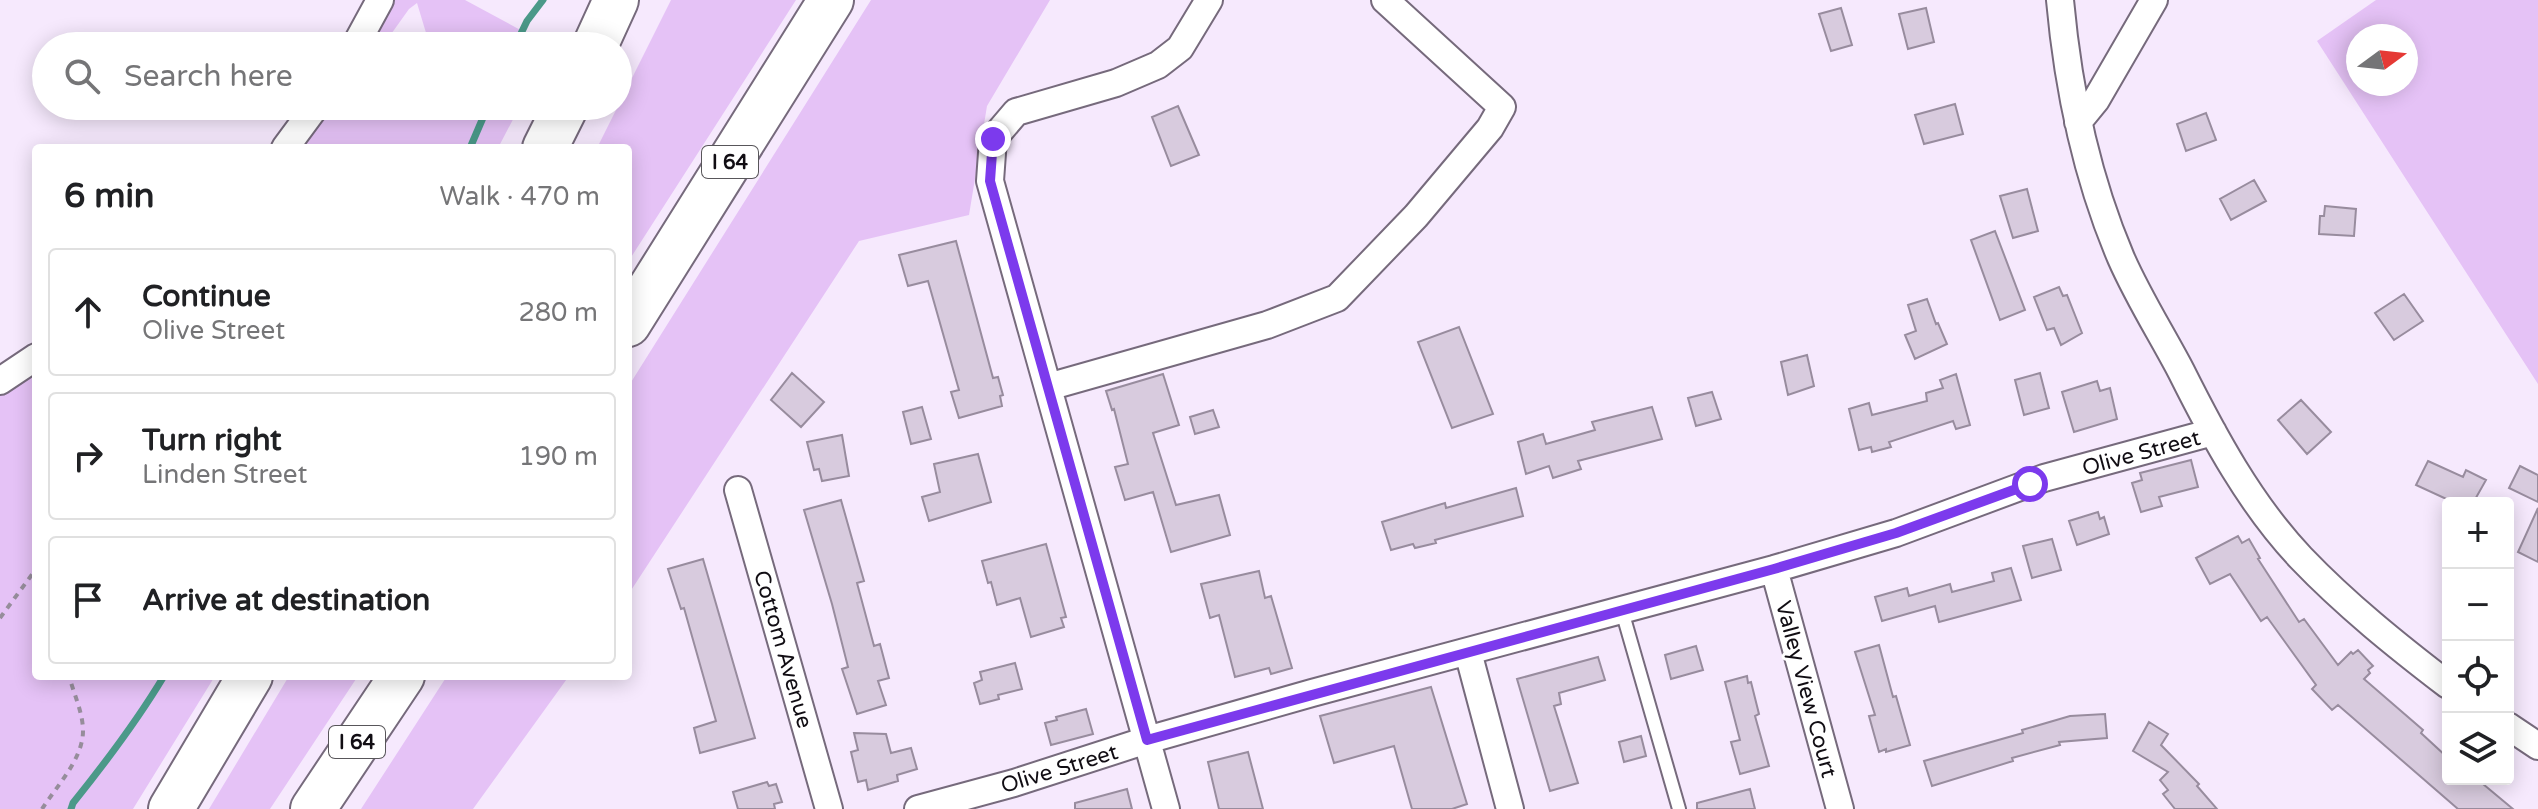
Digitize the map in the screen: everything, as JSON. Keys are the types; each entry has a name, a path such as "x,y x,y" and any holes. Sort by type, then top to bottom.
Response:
{"highway":[{"path":"601,32 616,0"},
{"name":"I 64","path":"632,318 831,0"},
{"path":"547,144 559,120"},
{"path":"171,809 248,680"},
{"name":"I 64","path":"313,809 399,680"}],"street":[{"path":"363,32 380,0"},
{"path":"1166,809 990,181 993,139 1016,112 1116,83 1158,65 1180,48 1209,0"},
{"path":"1048,387 1267,325 1337,298 1416,216 1490,128 1502,107 1385,0"},
{"path":"2060,0 2078,122 2095,189 2121,259 2213,432 2251,494 2300,557 2391,642 2442,680"},
{"path":"2078,122 2096,100 2154,0"},
{"path":"288,144 306,120"},
{"path":"0,381 32,360"},
{"name":"Olive Street","path":"918,809 1014,783 1147,740 1774,569 1896,533 2044,478 2213,432"},
{"name":"Cottom Avenue","path":"738,490 829,809"},
{"name":"Valley View Court","path":"1774,569 1840,809"},
{"path":"1468,652 1510,809"},
{"path":"2514,730 2538,746"}],"lane":[{"path":"1622,611 1679,809"}],"path":[{"path":"0,618 32,574"},
{"path":"42,809 75,759 82,740 82,722 70,680"}],"shaded area":[{"path":"391,0 465,0 524,32 426,32 417,3 393,32 371,32"},
{"path":"671,0 796,0 632,256 632,144 599,144 611,120 632,120 632,78"},
{"path":"871,0 1050,0 987,106 969,215 859,241 632,589 632,381"},
{"path":"2376,0 2538,0 2538,384 2352,96 2418,96 2418,24 2346,24 2346,86 2317,41"},
{"path":"315,120 513,120 500,144 298,144"},
{"path":"32,369 32,680 213,680 133,809 0,809 0,390"},
{"path":"287,680 355,680 270,809 209,809"},
{"path":"444,680 566,680 473,809 361,809"}],"building":[{"path":"1841,8 1852,45 1831,51 1819,14"},
{"path":"1926,8 1934,42 1908,49 1899,14"},
{"path":"1955,104 1963,134 1924,144 1915,115"},
{"path":"1178,106 1199,155 1171,166 1152,117"},
{"path":"2206,113 2216,140 2186,151 2177,124"},
{"path":"2254,180 2266,201 2231,220 2220,199"},
{"path":"2027,189 2038,231 2013,238 2000,196"},
{"path":"2325,206 2356,209 2354,236 2319,234 2320,216 2324,216"},
{"path":"1995,231 2025,310 2000,320 1971,240"},
{"path":"956,241 993,378 998,377 1003,395 1000,396 1002,406 959,418 951,392 959,390 928,281 908,286 899,255"},
{"path":"2059,287 2063,296 2067,295 2082,333 2061,345 2054,328 2047,330 2034,297"},
{"path":"2404,294 2423,321 2394,340 2375,313"},
{"path":"1927,299 1947,344 1915,359 1905,335 1916,331 1908,305"},
{"path":"1459,327 1493,414 1452,428 1418,342"},
{"path":"1807,355 1814,386 1788,395 1781,362"},
{"path":"792,373 824,402 801,427 771,400"},
{"path":"2040,373 2049,408 2024,415 2015,380"},
{"path":"1163,374 1179,425 1153,433 1176,505 1219,495 1230,535 1171,552 1153,492 1125,500 1115,467 1128,464 1114,409 1106,391"},
{"path":"1956,374 1970,425 1956,429 1953,421 1889,442 1891,447 1872,452 1871,447 1859,450 1849,409 1869,403 1872,415 1927,401 1926,393 1943,388 1940,380"},
{"path":"2097,381 2100,391 2110,388 2117,419 2074,432 2062,392"},
{"path":"1712,392 1721,419 1696,426 1688,398"},
{"path":"2301,400 2331,432 2307,454 2278,420"},
{"path":"922,407 931,439 911,444 903,412"},
{"path":"1652,407 1662,439 1578,461 1581,469 1553,478 1549,466 1526,474 1518,442 1543,434 1546,444 1595,430 1592,422"},
{"path":"1213,410 1219,427 1195,434 1190,417"},
{"path":"842,435 849,476 822,481 819,469 814,470 807,442"},
{"path":"978,454 991,502 929,521 922,497 940,492 934,464"},
{"path":"2191,460 2198,487 2159,497 2162,506 2141,512 2132,483 2142,480 2140,473"},
{"path":"2428,461 2463,477 2466,470 2486,480 2476,497 2442,497 2416,485"},
{"path":"2520,466 2538,475 2538,502 2509,488"},
{"path":"1516,488 1523,516 1435,540 1436,543 1415,548 1413,544 1391,550 1382,522 1445,503 1446,508"},
{"path":"841,500 864,581 857,583 874,646 880,644 889,678 878,681 886,705 857,714 842,669 848,667 832,604 804,510"},
{"path":"2538,508 2538,562 2518,552"},
{"path":"2098,512 2100,519 2104,517 2109,534 2077,545 2069,521"},
{"path":"2238,536 2242,543 2249,539 2258,559 2299,622 2304,619 2338,665 2351,652 2353,654 2358,650 2373,666 2364,679 2423,730 2421,733 2442,752 2442,785 2484,785 2513,809 2458,809 2338,705 2332,710 2312,689 2316,685 2267,617 2261,621 2230,574 2210,584 2196,558"},
{"path":"2052,539 2061,570 2032,578 2023,546"},
{"path":"1046,544 1066,617 1061,618 1064,627 1031,637 1020,598 997,605 982,561"},
{"path":"703,559 755,738 700,753 694,728 716,721 684,608 681,609 668,569"},
{"path":"2011,568 2021,600 1939,622 1935,606 1882,621 1875,597 1907,588 1909,596 1950,584 1952,592 1994,581 1992,573"},
{"path":"1259,571 1265,598 1271,596 1292,668 1271,674 1269,668 1235,677 1219,615 1210,618 1201,584"},
{"path":"1879,645 1910,745 1886,752 1886,749 1879,752 1869,716 1875,715 1855,652"},
{"path":"1696,646 1703,670 1671,679 1665,655"},
{"path":"1598,657 1605,680 1559,693 1561,704 1554,706 1578,783 1550,791 1517,679"},
{"path":"1015,663 1022,689 998,695 999,699 980,704 974,683 982,680 980,672"},
{"path":"1747,676 1759,714 1755,716 1769,766 1740,774 1731,742 1740,740 1725,682"},
{"path":"1431,687 1467,804 1452,809 1412,809 1394,746 1334,763 1320,716"},
{"path":"1086,709 1093,734 1051,745 1045,723"},
{"path":"2105,714 2107,738 2059,742 2060,745 1932,786 1924,761 2023,733 2022,730 2070,716"},
{"path":"2149,722 2168,734 2161,745 2199,784 2197,786 2217,809 2175,809 2163,794 2168,790 2160,780 2168,772 2133,751"},
{"path":"854,733 886,734 891,753 911,748 917,769 897,775 898,781 868,790 866,780 858,782 851,752 858,750"},
{"path":"1641,736 1646,756 1624,762 1619,742"},
{"path":"1248,752 1263,809 1219,809 1208,762"},
{"path":"767,782 769,786 776,784 782,802 774,804 775,809 738,809 733,792"},
{"path":"1127,789 1132,809 1075,809 1075,803"},
{"path":"1750,789 1755,809 1697,809 1697,803"}],"waterway":[{"path":"522,32 543,0"},
{"path":"472,144 482,120"},
{"path":"71,809 161,680"}],"route":[{"path":"993,139 990,181 1147,740 1774,569 1896,533 2030,484"}]}
